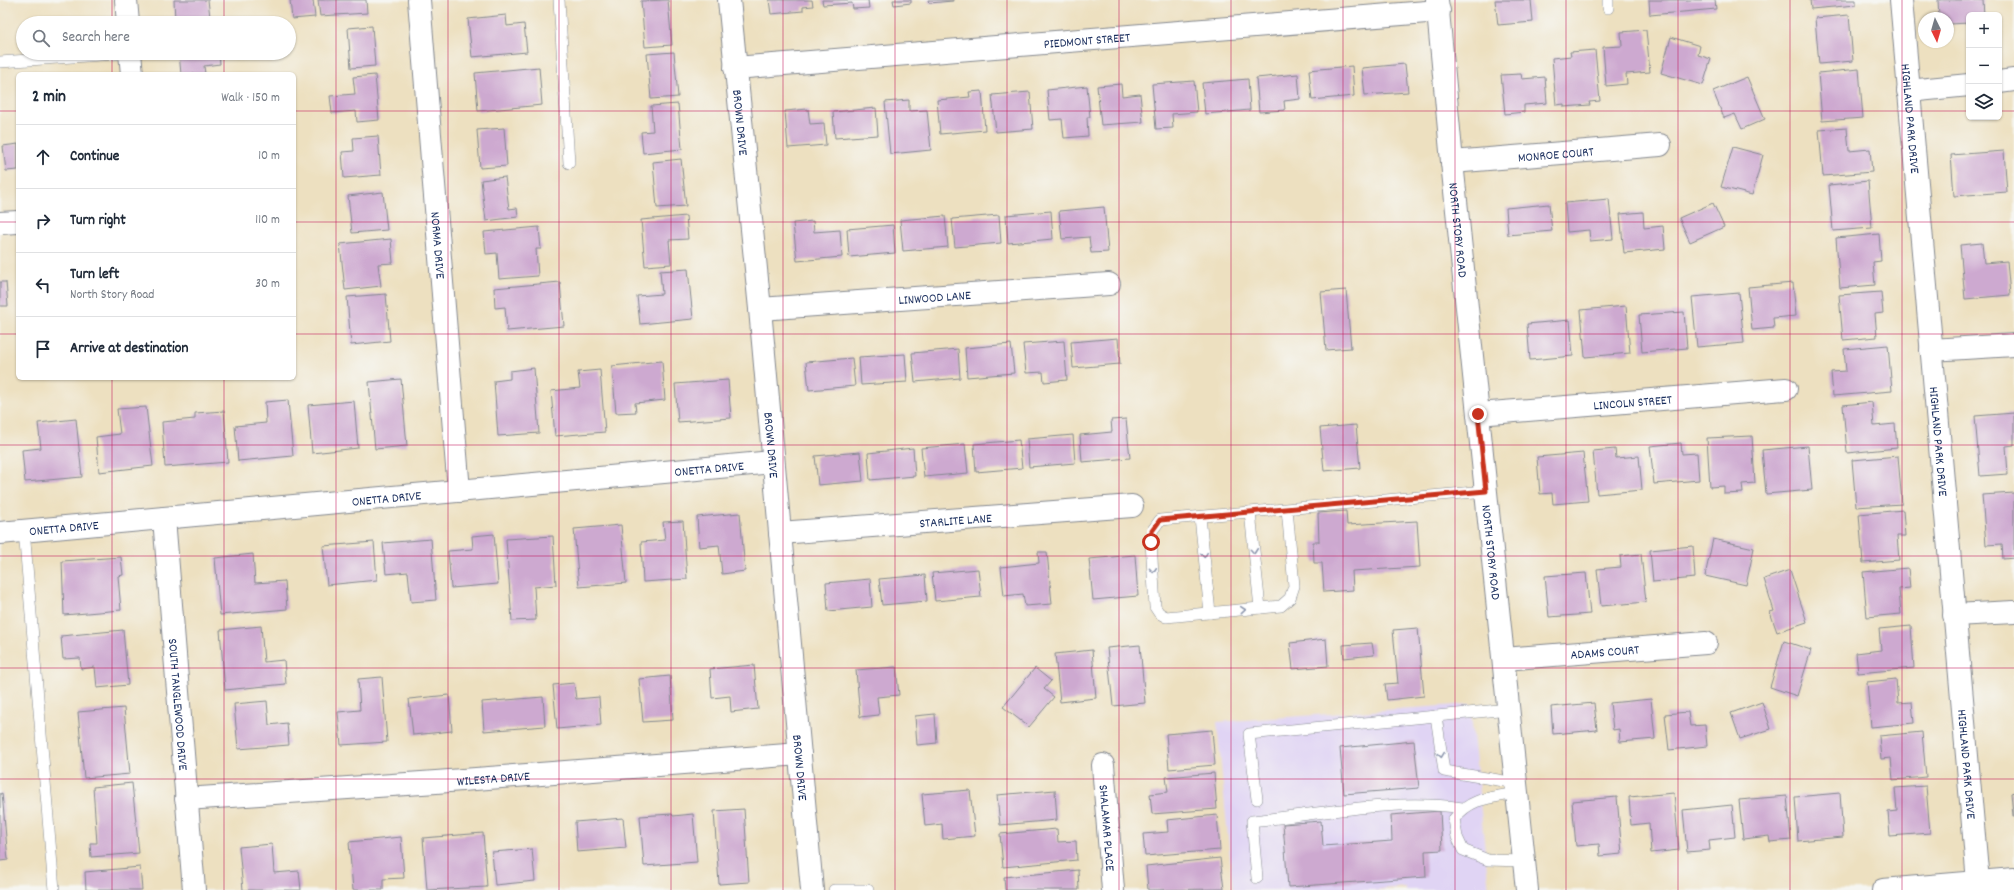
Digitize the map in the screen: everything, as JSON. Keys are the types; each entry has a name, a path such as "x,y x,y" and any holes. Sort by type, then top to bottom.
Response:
{"street":[{"path":"126,0 127,16"},
{"name":"NORMA DRIVE","path":"419,0 459,491"},
{"name":"BROWN DRIVE","path":"729,0 760,308 812,890"},
{"name":"HIGHLAND PARK DRIVE","path":"1901,0 1978,882"},
{"name":"PIEDMONT STREET","path":"736,68 1438,6"},
{"name":"NORTH STORY ROAD","path":"1438,6 1452,162 1527,890"},
{"path":"131,60 132,72"},
{"path":"2002,82 2014,80"},
{"path":"1908,91 1966,85"},
{"name":"MONROE COURT","path":"1452,162 1660,145"},
{"path":"0,223 16,222"},
{"name":"LINWOOD LANE","path":"760,308 1110,284"},
{"path":"1931,350 2014,345"},
{"name":"LINCOLN STREET","path":"1478,414 1786,389"},
{"name":"ONETTA DRIVE","path":"0,533 773,462"},
{"name":"STARLITE LANE","path":"780,533 1132,506"},
{"name":"SOUTH TANGLEWOOD DRIVE","path":"164,518 194,890"},
{"path":"1954,616 2014,612"},
{"name":"ADAMS COURT","path":"1504,659 1706,643"},
{"name":"WILESTA DRIVE","path":"186,799 436,782 800,754"},
{"name":"SHALAMAR PLACE","path":"1103,765 1113,890"},
{"path":"1883,890 2014,879"}],"lane":[{"path":"559,0 569,163"},
{"path":"0,62 29,60"},
{"path":"1287,509 1294,586 1290,598 1281,606 1166,617 1159,613 1155,607 1151,542 1152,531 1160,520 1486,491"},
{"path":"1250,512 1260,608"},
{"path":"1200,516 1210,613"},
{"path":"24,530 54,890"},
{"path":"1258,799 1249,734 1509,709"},
{"path":"1436,716 1444,771 1517,788"},
{"path":"1517,788 1479,800 1462,808 1454,819 1457,837 1463,850 1488,860 1524,861"},
{"path":"1257,878 1252,821 1386,806 1440,804 1462,808"},
{"path":"834,890 868,890"}],"shaded area":[{"path":"1470,704 1489,890 1406,890 1406,887 1373,890 1233,890 1217,722"}],"building":[{"path":"174,0 208,0 210,16 175,16"},
{"path":"290,0 313,0 315,17 296,19 296,16 292,16"},
{"path":"318,0 366,0 367,13 320,16"},
{"path":"668,0 672,45 645,47 641,1"},
{"path":"769,0 812,0 813,6 803,7 803,11 771,14"},
{"path":"822,0 868,0 869,8 853,9 852,3 823,5"},
{"path":"893,0 911,0 911,3 894,5"},
{"path":"928,0 953,0 953,1 929,3"},
{"path":"1495,0 1531,0 1533,22 1498,25"},
{"path":"1649,0 1715,0 1716,9 1650,15"},
{"path":"1810,0 1856,0 1856,5 1811,9"},
{"path":"1938,0 1983,0 1984,12 1966,12 1966,23 1954,24 1954,12 1939,12"},
{"path":"506,15 507,26 524,24 527,52 472,57 468,19"},
{"path":"1849,15 1853,61 1819,64 1815,18"},
{"path":"372,26 375,66 351,68 348,28"},
{"path":"1646,30 1650,72 1626,74 1627,84 1606,86 1603,47 1622,46 1621,32"},
{"path":"1671,37 1700,46 1698,55 1711,59 1703,85 1661,73"},
{"path":"1595,50 1600,101 1589,102 1590,105 1564,107 1564,104 1556,105 1552,58 1571,56 1570,52"},
{"path":"674,52 678,97 651,99 647,54"},
{"path":"180,60 220,60 220,64 204,66 205,72 181,72"},
{"path":"1405,64 1408,92 1365,95 1362,68"},
{"path":"1352,66 1354,96 1312,100 1309,70"},
{"path":"539,67 542,105 478,111 475,73"},
{"path":"1859,69 1863,118 1822,121 1818,73"},
{"path":"1298,74 1300,99 1284,101 1285,110 1259,112 1256,78"},
{"path":"1521,74 1522,79 1545,77 1547,103 1524,105 1524,112 1505,114 1501,75"},
{"path":"375,75 379,120 357,122 356,111 332,113 330,96 355,94 353,77"},
{"path":"1747,77 1765,119 1742,129 1735,114 1724,118 1713,91"},
{"path":"1248,79 1250,110 1205,114 1202,83"},
{"path":"1194,81 1197,112 1172,114 1173,128 1156,129 1152,84"},
{"path":"1121,84 1122,96 1140,94 1143,122 1101,125 1097,86"},
{"path":"1087,86 1090,117 1087,117 1088,136 1064,138 1062,119 1050,120 1047,90"},
{"path":"982,91 985,130 940,134 937,100 970,97 969,92"},
{"path":"1030,92 1033,129 996,132 992,95"},
{"path":"909,100 909,111 927,110 931,150 890,154 885,102"},
{"path":"678,104 682,149 643,153 641,132 653,131 651,106"},
{"path":"876,108 878,135 835,138 833,112"},
{"path":"808,109 810,124 824,123 826,145 788,148 785,111"},
{"path":"504,128 507,166 480,168 477,130"},
{"path":"1847,128 1849,151 1870,149 1872,172 1823,176 1819,130"},
{"path":"378,136 381,175 344,178 342,152 354,151 353,138"},
{"path":"16,144 16,170 6,171 3,146"},
{"path":"1733,147 1763,155 1752,195 1721,187"},
{"path":"2004,151 2007,192 1954,196 1951,155"},
{"path":"681,159 686,206 657,208 653,162"},
{"path":"505,177 509,209 517,208 518,217 486,221 481,180"},
{"path":"1868,181 1872,228 1833,231 1829,185"},
{"path":"383,192 387,230 352,233 348,196"},
{"path":"1609,199 1613,239 1590,241 1589,230 1567,232 1565,203"},
{"path":"1713,203 1724,227 1690,242 1679,218"},
{"path":"1549,204 1552,231 1508,235 1506,208"},
{"path":"1104,207 1108,252 1091,253 1089,237 1062,239 1059,211"},
{"path":"1051,211 1053,239 1008,243 1006,215"},
{"path":"1643,212 1644,228 1663,226 1665,249 1624,253 1620,214"},
{"path":"999,215 1001,243 955,247 952,219"},
{"path":"686,216 688,239 669,240 671,264 645,266 641,220"},
{"path":"945,216 948,247 903,251 900,220"},
{"path":"813,221 814,232 840,230 842,257 797,261 793,223"},
{"path":"893,225 895,253 849,257 847,229"},
{"path":"539,227 541,249 536,249 538,276 499,279 497,253 486,254 484,232"},
{"path":"1879,234 1881,261 1873,262 1875,285 1840,288 1836,238"},
{"path":"391,239 393,263 378,264 381,286 345,290 340,244"},
{"path":"1982,243 1984,263 2007,261 2010,295 1965,299 1960,245"},
{"path":"688,269 693,319 640,324 637,296 662,294 660,271"},
{"path":"0,282 6,282 8,306 0,306"},
{"path":"560,282 564,326 507,331 505,307 495,308 494,288"},
{"path":"1793,283 1796,316 1773,318 1774,328 1752,330 1748,287"},
{"path":"1346,290 1351,348 1326,350 1321,292"},
{"path":"1881,292 1883,313 1875,314 1877,337 1843,340 1839,295"},
{"path":"1739,293 1744,343 1697,347 1692,297"},
{"path":"386,294 390,341 351,345 347,297"},
{"path":"1626,306 1630,353 1585,357 1581,310"},
{"path":"1684,312 1687,348 1642,352 1639,315"},
{"path":"1570,320 1573,356 1530,360 1527,324"},
{"path":"1118,338 1120,364 1073,368 1071,342"},
{"path":"1064,341 1067,380 1044,382 1043,372 1026,373 1023,344"},
{"path":"1011,344 1014,373 967,377 965,348"},
{"path":"1888,345 1892,391 1833,396 1831,372 1846,371 1844,349"},
{"path":"958,349 960,378 915,382 912,353"},
{"path":"905,354 907,382 861,385 859,357"},
{"path":"852,358 855,386 809,390 806,362"},
{"path":"662,361 665,400 635,403 636,412 616,413 612,366"},
{"path":"534,368 539,433 498,436 494,381 510,379 510,371"},
{"path":"600,370 605,432 555,436 551,391 580,388 578,372"},
{"path":"401,379 407,446 375,449 369,382"},
{"path":"728,380 731,418 678,422 675,384"},
{"path":"288,400 293,456 238,461 235,426 266,423 265,402"},
{"path":"354,401 358,448 312,453 308,405"},
{"path":"1872,402 1874,426 1895,424 1897,448 1847,453 1843,405"},
{"path":"146,407 153,466 99,472 96,437 120,434 117,409"},
{"path":"224,411 228,462 165,467 162,422 195,419 195,413"},
{"path":"2014,413 2014,445 2006,446 2008,474 1980,476 1975,416"},
{"path":"76,419 82,477 25,482 22,450 41,448 38,423"},
{"path":"1126,419 1130,458 1082,462 1080,435 1112,432 1111,420"},
{"path":"1356,425 1360,468 1324,471 1320,428"},
{"path":"1073,435 1075,463 1029,467 1027,439"},
{"path":"1752,436 1755,483 1742,484 1743,493 1724,494 1724,486 1710,487 1707,438"},
{"path":"1019,440 1022,468 976,472 974,444"},
{"path":"1681,443 1682,454 1697,453 1699,480 1654,484 1650,446"},
{"path":"965,444 968,473 924,477 921,448"},
{"path":"1808,446 1812,490 1766,494 1762,450"},
{"path":"913,448 915,476 870,480 868,453"},
{"path":"1615,449 1616,458 1639,456 1642,490 1597,494 1593,451"},
{"path":"860,452 863,481 818,485 815,456"},
{"path":"1583,453 1588,501 1553,504 1552,493 1540,494 1537,457"},
{"path":"1898,456 1902,504 1856,507 1852,460"},
{"path":"2014,493 2014,558 2003,559 2002,544 1986,545 1982,495"},
{"path":"1903,510 1905,536 1897,536 1899,560 1863,563 1859,514"},
{"path":"1346,511 1347,525 1417,521 1420,567 1352,571 1353,590 1324,592 1322,563 1314,563 1313,542 1319,542 1318,513"},
{"path":"740,513 745,571 722,574 719,545 699,547 697,517"},
{"path":"683,521 687,579 643,582 641,542 665,540 663,522"},
{"path":"621,525 626,583 579,587 574,529"},
{"path":"494,534 498,584 451,588 448,551 473,549 472,536"},
{"path":"553,536 556,585 534,587 536,620 512,621 506,539"},
{"path":"431,539 436,600 411,602 408,572 386,574 383,543"},
{"path":"1713,539 1754,548 1746,585 1705,576"},
{"path":"374,542 377,580 327,585 323,546"},
{"path":"1693,546 1695,578 1653,582 1650,550"},
{"path":"1038,552 1047,552 1052,604 1025,606 1023,594 1004,596 1001,567 1039,563"},
{"path":"253,554 255,583 285,581 287,609 220,615 215,558"},
{"path":"1641,554 1646,602 1601,606 1597,569 1621,567 1620,556"},
{"path":"1135,555 1138,596 1093,600 1089,559"},
{"path":"121,557 123,575 118,576 121,610 64,615 62,561"},
{"path":"1908,568 1910,588 1899,589 1901,614 1867,617 1863,572"},
{"path":"978,569 981,597 935,601 932,573"},
{"path":"1790,570 1807,622 1777,632 1770,612 1774,611 1764,579"},
{"path":"1586,573 1590,614 1549,617 1545,576"},
{"path":"925,575 927,601 882,605 879,579"},
{"path":"870,579 872,607 828,611 826,583"},
{"path":"261,626 264,662 284,660 286,684 225,690 220,630"},
{"path":"1911,626 1914,668 1858,673 1856,653 1881,650 1879,629"},
{"path":"1418,628 1424,696 1387,700 1385,684 1398,683 1393,630"},
{"path":"123,630 128,685 97,688 95,667 81,669 80,658 63,659 61,636"},
{"path":"1326,639 1328,666 1293,669 1290,643"},
{"path":"1784,641 1811,650 1797,696 1770,687"},
{"path":"1372,643 1374,655 1344,658 1343,645"},
{"path":"1140,645 1145,703 1113,706 1107,648"},
{"path":"1092,650 1096,698 1060,702 1055,654"},
{"path":"754,665 758,709 731,712 730,696 712,698 710,669"},
{"path":"896,667 899,695 877,697 879,715 860,717 856,670"},
{"path":"1035,668 1051,681 1044,689 1054,697 1029,727 1003,707"},
{"path":"670,676 673,720 643,722 639,679"},
{"path":"382,677 387,742 341,745 338,712 360,710 358,679"},
{"path":"1896,679 1898,703 1912,702 1914,723 1871,727 1867,682"},
{"path":"574,683 576,699 599,697 601,725 557,729 553,685"},
{"path":"449,695 452,731 413,735 409,699"},
{"path":"543,697 545,726 484,731 482,702"},
{"path":"1651,699 1655,739 1620,742 1619,729 1613,730 1610,703"},
{"path":"267,701 269,725 287,723 289,745 238,749 234,704"},
{"path":"1762,702 1771,729 1740,739 1731,713"},
{"path":"1594,703 1597,730 1553,734 1551,707"},
{"path":"124,708 130,774 84,778 78,712"},
{"path":"1688,712 1690,726 1705,725 1707,746 1669,750 1665,714"},
{"path":"935,714 937,743 917,745 915,716"},
{"path":"1212,730 1215,765 1169,769 1166,734"},
{"path":"1922,732 1926,777 1893,780 1891,758 1881,759 1879,736"},
{"path":"1414,741 1419,788 1344,794 1340,748"},
{"path":"1214,773 1217,809 1152,814 1150,794 1168,792 1166,777"},
{"path":"132,783 139,853 91,857 90,843 97,843 93,787"},
{"path":"1926,786 1930,833 1890,836 1888,812 1897,811 1895,788"},
{"path":"970,790 975,836 943,839 942,824 925,826 922,794"},
{"path":"1055,790 1057,820 1000,825 997,795"},
{"path":"2014,792 2014,816 2013,816 2011,793"},
{"path":"2,793 8,860 0,861 0,794"},
{"path":"1674,793 1679,850 1651,853 1649,823 1631,825 1629,797"},
{"path":"1840,793 1843,837 1798,841 1795,797"},
{"path":"1787,796 1791,840 1770,842 1769,836 1743,839 1739,800"},
{"path":"1617,797 1622,854 1600,856 1599,844 1576,846 1572,801"},
{"path":"1732,805 1735,837 1709,840 1710,850 1687,852 1683,810"},
{"path":"744,809 749,882 719,884 714,811"},
{"path":"1440,811 1442,850 1425,851 1426,877 1288,887 1283,824 1321,821 1323,846 1392,841 1391,815"},
{"path":"672,814 673,816 693,814 697,862 644,866 640,816"},
{"path":"1217,815 1220,850 1145,856 1143,834 1168,832 1167,820"},
{"path":"623,818 626,848 577,852 575,822"},
{"path":"1057,829 1058,842 1076,841 1077,860 1003,867 1000,834"},
{"path":"483,833 487,887 427,890 423,838"},
{"path":"401,837 404,878 383,879 383,890 353,890 349,842"},
{"path":"272,844 274,873 299,871 301,890 243,890 239,847"},
{"path":"532,849 535,881 495,885 492,852"},
{"path":"1220,858 1224,889 1148,890 1146,866"},
{"path":"140,867 142,890 86,890 85,872"},
{"path":"1078,870 1079,890 1005,890 1004,877"}],"route":[{"path":"1151,542 1152,531 1160,520 1486,491 1478,414"}]}
